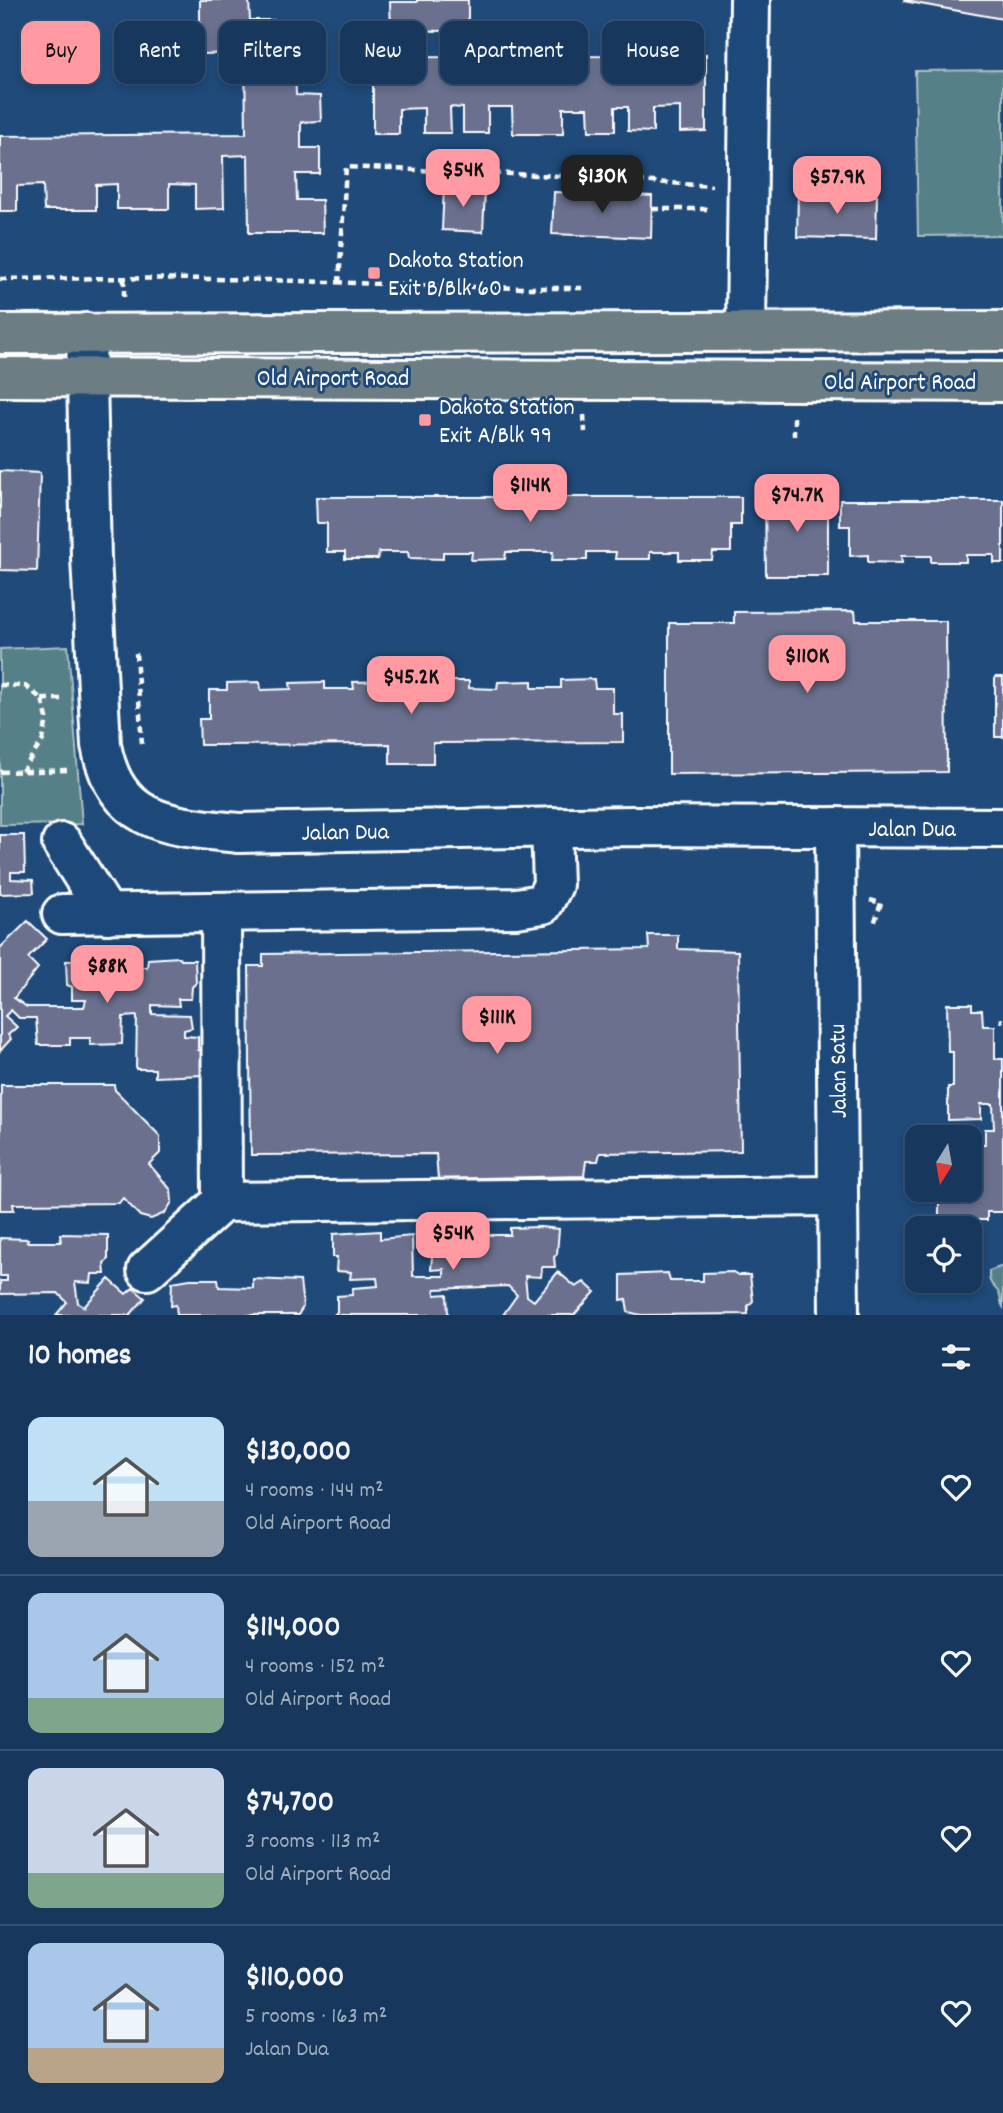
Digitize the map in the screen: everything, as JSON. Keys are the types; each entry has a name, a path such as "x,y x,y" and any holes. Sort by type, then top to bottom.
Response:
{"main road":[{"name":"Old Airport Road","path":"0,334 1003,331"},
{"name":"Old Airport Road","path":"0,377 1003,382"}],"street":[{"path":"746,331 750,0"},
{"path":"85,376 86,333"},
{"name":"Jalan Dua","path":"85,376 90,558 101,745 108,771 119,791 149,817 176,827 238,833 551,827 1003,828"},
{"path":"62,914 516,908 543,904 553,885 551,827"},
{"name":"Jalan Satu","path":"835,827 839,1315"},
{"path":"835,919 867,847 900,828"},
{"path":"62,844 107,914"},
{"path":"221,913 222,1202"},
{"path":"148,1269 222,1202 838,1196"}],"path":[{"path":"339,283 346,167 715,186"},
{"path":"458,172 458,188"},
{"path":"652,209 722,209"},
{"path":"0,279 124,278 495,289 582,288"},
{"path":"584,414 585,432"},
{"path":"135,639 142,747"},
{"path":"0,685 25,685 42,699 47,718 43,740 22,771"},
{"path":"42,699 69,699"},
{"path":"0,772 71,770"}],"green space":[{"path":"1003,70 1003,235 918,236 915,71"},
{"path":"68,646 82,824 0,825 0,649"},
{"path":"1003,1266 1003,1307 998,1292 991,1283 989,1271"}],"building":[{"path":"200,0 249,0 250,20 274,20 219,21 219,54 205,54 205,21 200,21"},
{"path":"468,0 468,21 440,21 440,31 426,31 426,21 391,21 390,2"},
{"path":"905,0 1003,0 1003,19 904,1"},
{"path":"706,54 706,131 680,132 680,107 653,108 653,132 628,131 628,107 615,107 615,131 589,131 588,108 563,108 563,134 513,134 512,107 488,107 488,133 463,133 463,108 450,107 451,133 424,133 424,108 399,109 399,134 373,134 373,84 426,84 426,57 440,57 440,84 588,84 588,56 602,56 602,84 704,84"},
{"path":"245,84 296,84 296,95 320,96 321,121 301,122 301,148 320,148 320,174 296,174 297,200 322,200 323,233 249,233 248,155 223,156 224,208 195,209 195,185 169,184 169,209 117,209 117,184 96,185 96,210 44,210 43,185 17,186 17,211 0,211 0,136 246,134"},
{"path":"444,186 485,190 483,232 442,230"},
{"path":"554,192 652,196 651,238 552,234"},
{"path":"798,193 877,196 876,239 797,237"},
{"path":"519,469 562,469 562,497 741,497 741,525 731,525 731,552 713,552 712,560 679,560 679,552 650,552 650,559 615,559 616,552 587,552 587,560 552,560 553,552 506,552 505,559 471,560 472,552 443,552 443,559 409,558 408,552 379,552 378,559 345,559 345,552 327,552 327,523 317,523 316,497 519,497"},
{"path":"0,471 40,473 37,571 0,570"},
{"path":"765,492 828,492 828,576 766,576"},
{"path":"840,500 1003,500 1003,563 994,563 994,555 966,555 966,562 931,562 931,556 901,556 902,563 868,562 868,555 850,556 850,526 840,526"},
{"path":"855,611 856,621 946,621 947,772 669,774 669,623 734,623 734,612"},
{"path":"995,677 1003,677 1003,737 995,737"},
{"path":"594,679 595,688 613,688 613,714 623,714 623,742 433,743 433,764 390,764 390,744 200,745 199,719 209,719 209,690 227,690 227,683 260,682 261,690 291,689 290,683 325,682 325,689 354,689 353,682 388,681 388,689 434,689 435,681 469,681 469,688 497,689 498,682 532,681 532,688 561,688 561,680"},
{"path":"0,835 24,835 25,872 11,872 11,879 33,880 34,893 0,894"},
{"path":"28,921 47,939 28,958 38,968 14,998 27,1007 84,1007 86,1000 72,1000 72,987 67,985 66,961 114,959 114,967 147,967 148,959 179,957 181,960 195,960 196,983 192,987 191,999 178,999 179,1006 152,1005 152,1014 190,1015 192,1028 184,1030 184,1036 198,1037 198,1050 203,1050 204,1075 155,1077 155,1069 136,1069 137,1016 123,1017 122,1044 90,1045 90,1038 70,1038 70,1045 38,1045 36,1018 19,1018 11,1010 5,1016 17,1027 8,1035 11,1039 0,1051 0,948"},
{"path":"648,935 678,935 678,949 738,951 741,1151 600,1153 598,1161 586,1161 584,1176 438,1179 436,1154 251,1155 249,966 263,966 263,954 649,949"},
{"path":"947,1004 972,1004 972,1010 982,1010 983,1026 995,1026 995,1059 1003,1059 1003,1212 987,1212 987,1220 982,1220 982,1216 939,1216 939,1202 982,1202 982,1144 985,1144 985,1129 994,1129 993,1104 981,1104 981,1119 948,1120 948,1087 953,1087 953,1052 948,1052"},
{"path":"1,1085 114,1085 115,1090 160,1136 160,1153 149,1164 171,1190 172,1202 165,1213 151,1219 140,1216 123,1198 119,1203 13,1204 14,1210 0,1210"},
{"path":"510,1228 559,1229 555,1267 542,1267 541,1277 525,1276 527,1296 534,1301 558,1272 576,1287 584,1282 595,1292 574,1315 503,1315 517,1295 508,1286 435,1289 435,1295 447,1294 448,1315 334,1315 337,1312 337,1296 352,1295 353,1288 378,1286 377,1278 350,1279 351,1272 336,1271 337,1257 333,1257 333,1234 380,1231 380,1239 412,1236 413,1276 444,1276 444,1269 431,1270 432,1256 427,1255 428,1231 475,1229 477,1235 510,1235"},
{"path":"60,1234 108,1235 105,1274 92,1274 91,1283 75,1282 78,1303 84,1307 109,1279 126,1294 133,1288 145,1298 130,1315 56,1315 67,1302 58,1293 0,1294 0,1281 7,1281 7,1276 0,1276 0,1238 28,1239 27,1242 61,1242"},
{"path":"733,1272 750,1275 753,1301 748,1306 748,1314 641,1315 628,1312 626,1299 621,1300 621,1275 668,1273 670,1281 703,1281 703,1273"},
{"path":"218,1279 219,1287 253,1288 253,1279 300,1281 303,1307 298,1315 177,1315 176,1305 171,1306 172,1282"}],"place":[{"name":"Dakota Station Exit B/Blk 60","path":"374,273"},
{"name":"Dakota Station Exit A/Blk 99","path":"425,420"}]}
